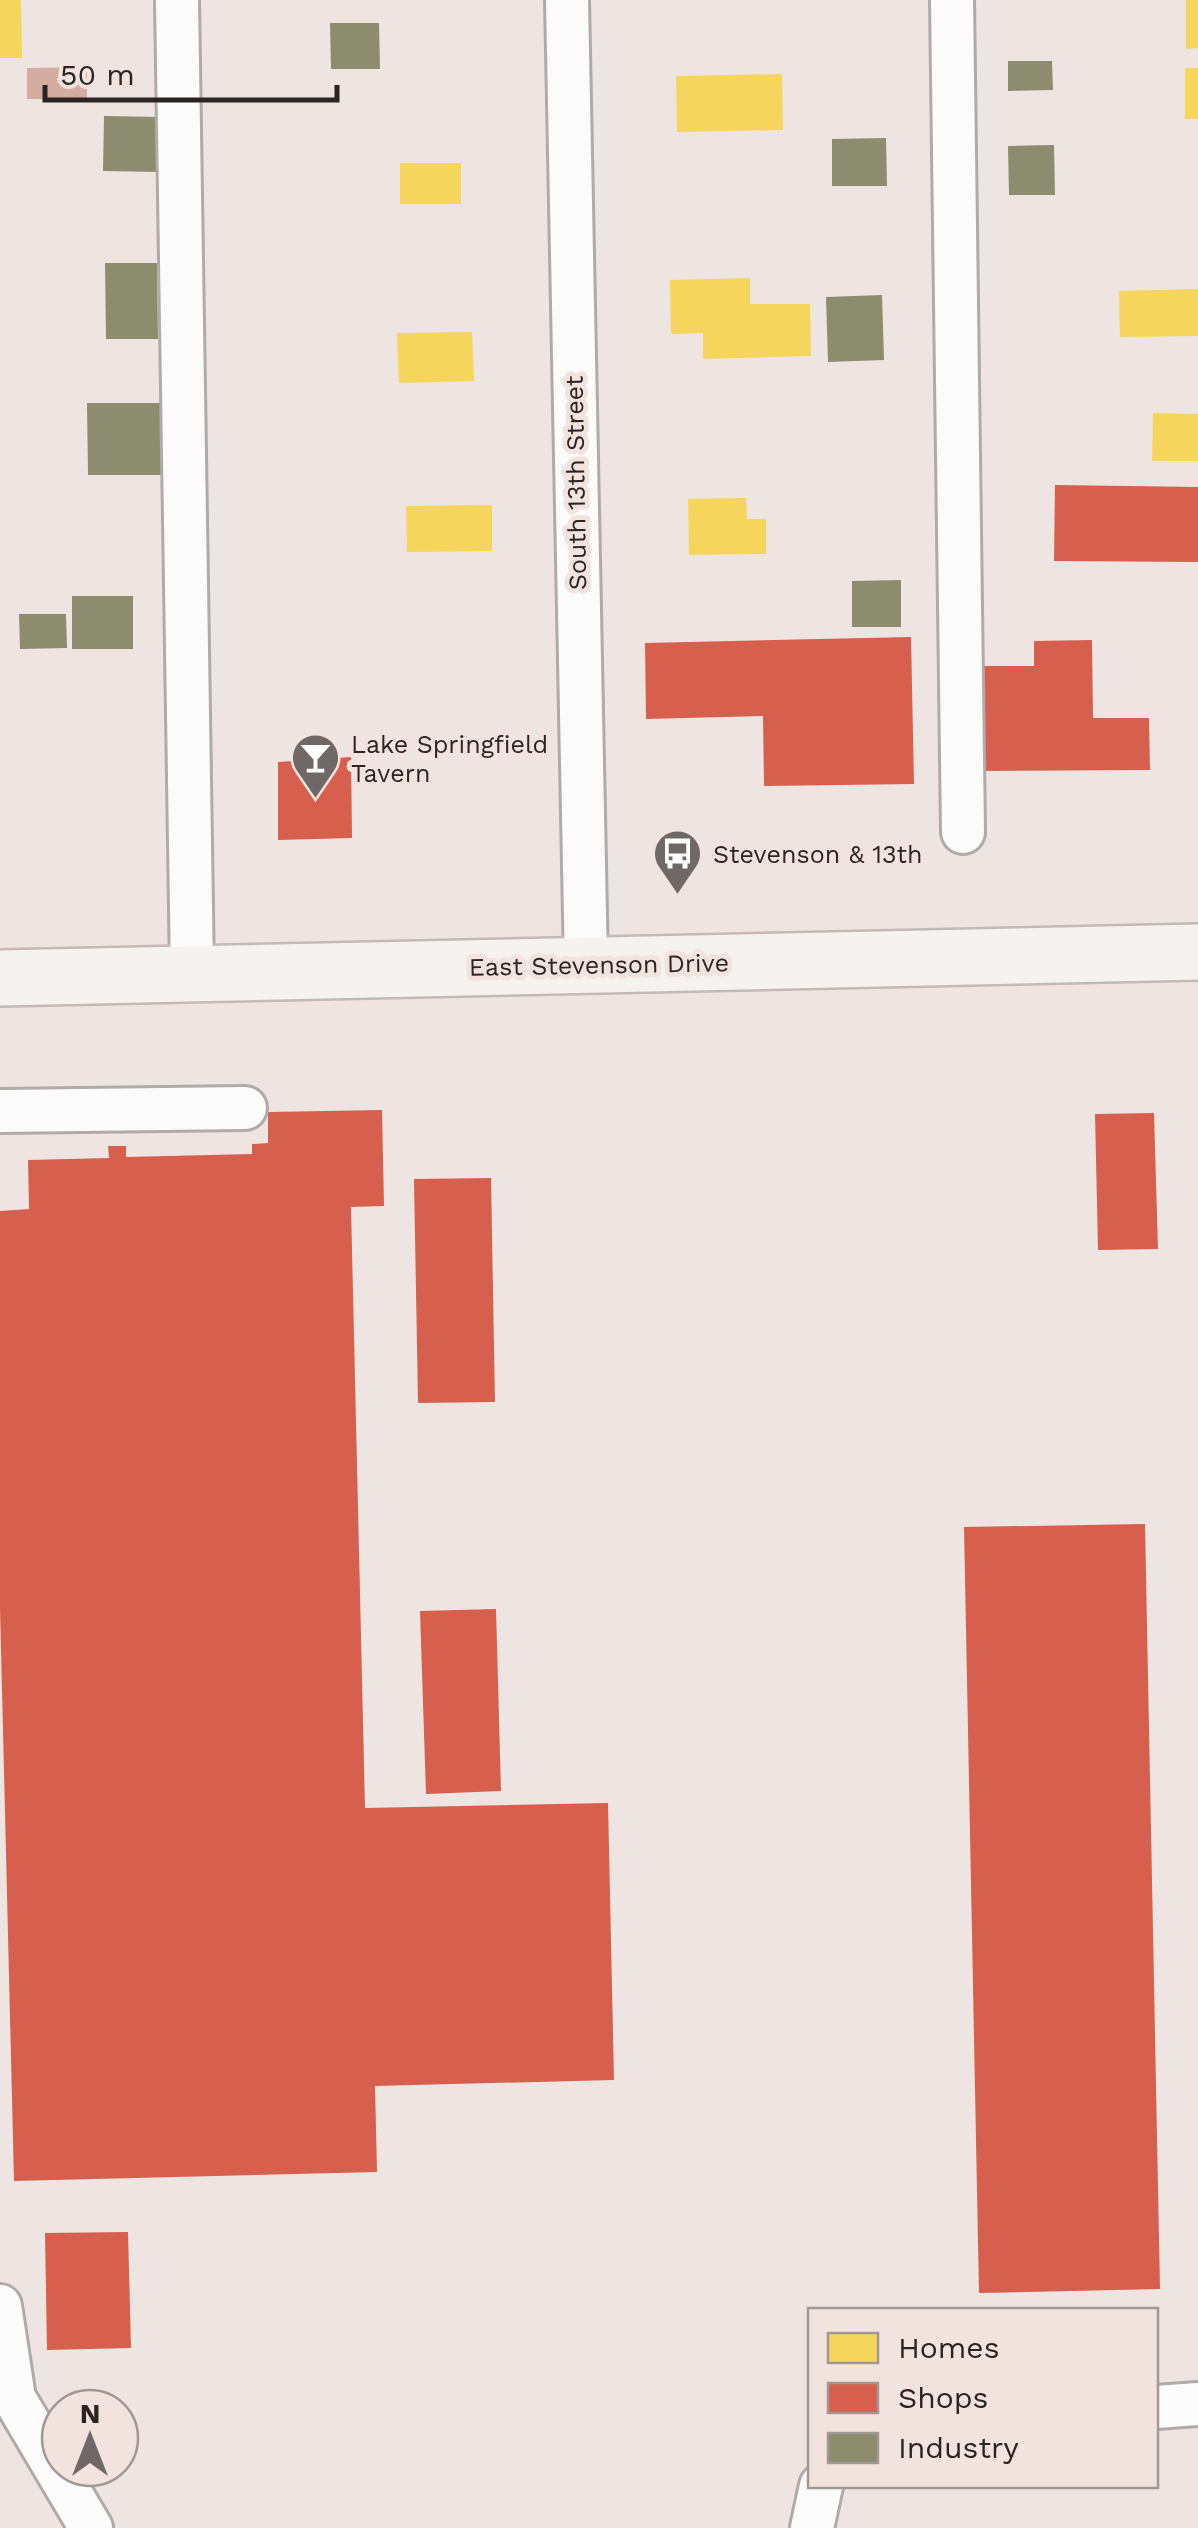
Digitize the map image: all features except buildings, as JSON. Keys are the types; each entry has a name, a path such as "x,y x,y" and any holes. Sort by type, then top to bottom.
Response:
{"main road":[{"name":"East Stevenson Drive","path":"0,978 1198,952"}],"street":[{"path":"177,0 192,973"},
{"name":"South 13th Street","path":"567,0 586,966"},
{"path":"952,0 963,832"},
{"path":"0,1111 245,1108"},
{"path":"0,2306 14,2398 91,2528"},
{"path":"1158,2407 1198,2404"},
{"path":"812,2528 821,2488"}],"shaded area":[{"path":"87,67 87,99 27,99 27,68"}],"place":[{"name":"Lake Springfield Tavern","path":"316,800"},
{"name":"Stevenson & 13th","path":"678,896"}]}
